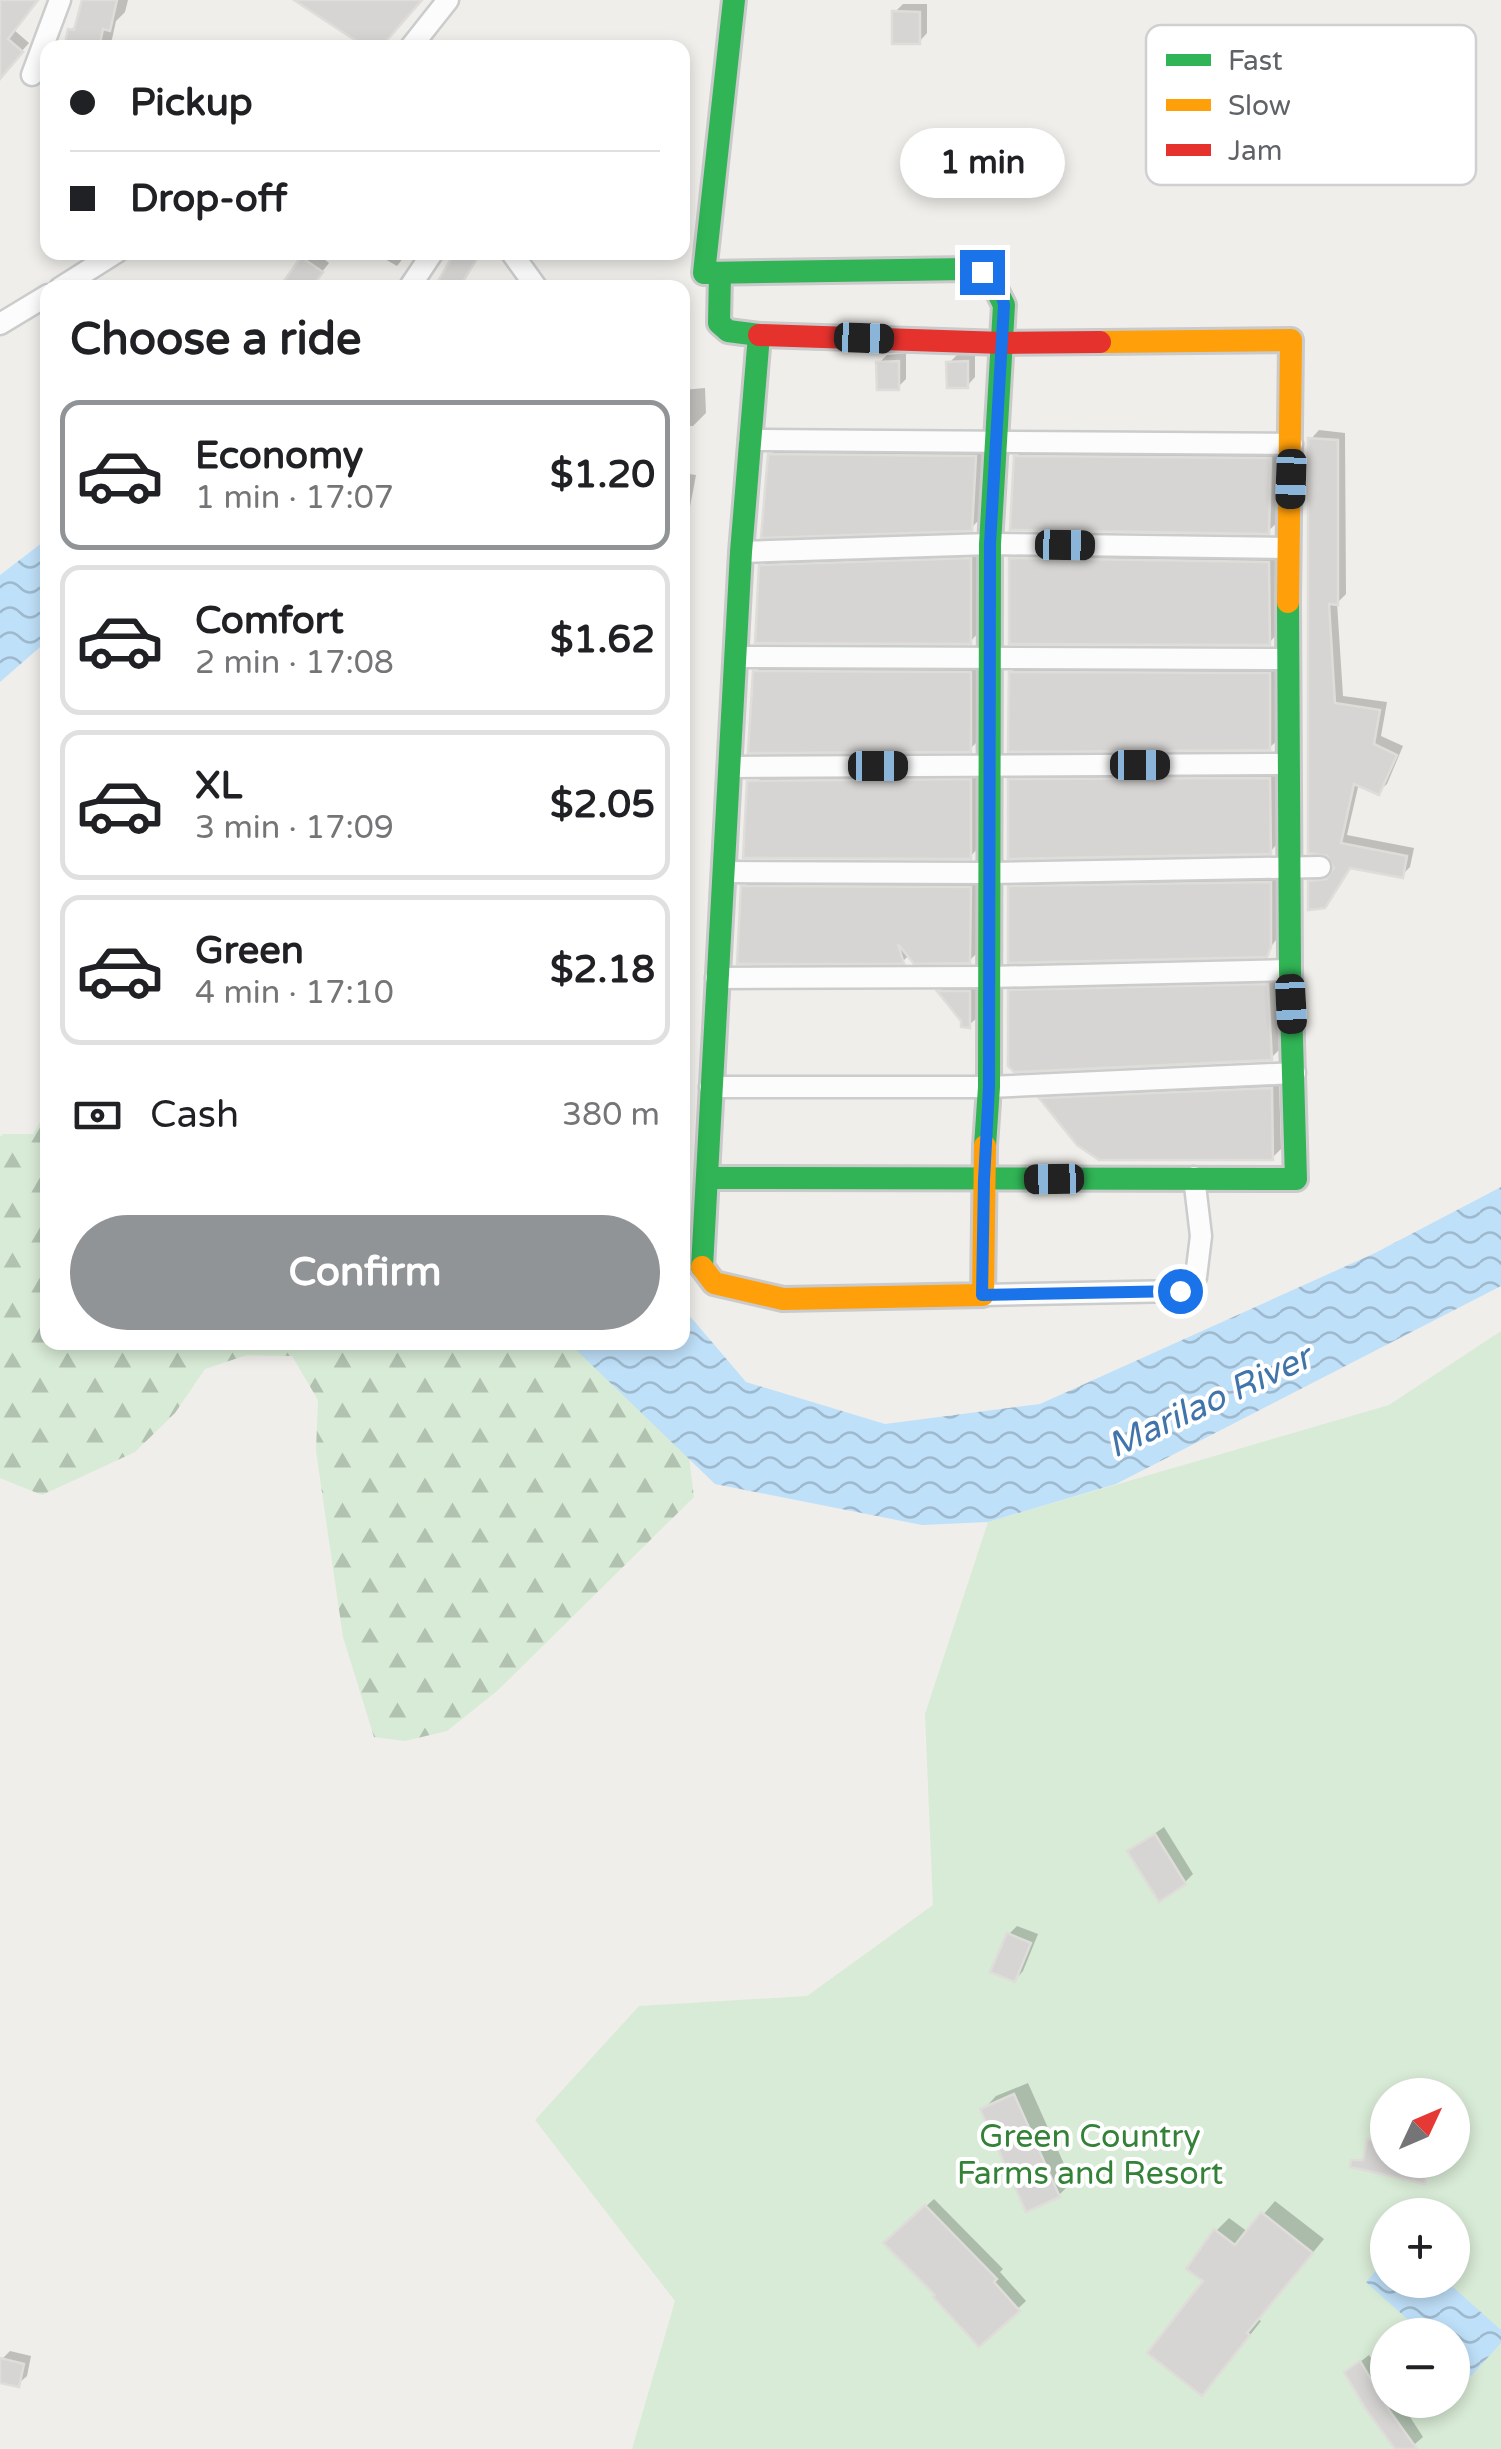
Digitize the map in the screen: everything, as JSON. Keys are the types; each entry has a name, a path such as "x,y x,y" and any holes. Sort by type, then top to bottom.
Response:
{"street":[{"path":"45,40 60,0"},
{"path":"416,40 448,0"},
{"path":"734,0 704,273 968,269 982,272 1001,291 1003,344 990,544 989,1087 982,1295"},
{"path":"32,75 40,54"},
{"path":"72,280 104,260"},
{"path":"708,1178 1296,1179 1289,868 1291,340 1003,344 760,335 728,331 718,324 720,274"},
{"path":"0,324 40,300"},
{"path":"760,335 741,552 701,1266 714,1284 783,1299 1180,1291 1196,1277 1201,1236 1194,1177"},
{"path":"749,440 1292,444"},
{"path":"741,552 990,544 1288,548"},
{"path":"736,657 1289,659"},
{"path":"729,767 1289,764"},
{"path":"723,872 990,873 1320,867"},
{"path":"716,978 1290,970"},
{"path":"710,1088 989,1087 1294,1074"}],"green space":[{"path":"40,1122 40,1350 633,1350 686,1432 694,1497 497,1691 447,1731 405,1741 374,1737 343,1637 316,1451 318,1400 292,1356 247,1355 205,1369 175,1413 135,1452 42,1495 0,1478 0,1137 33,1134"},
{"name":"Green Country Farms and Resort","path":"1501,1331 1501,2449 632,2449 675,2301 535,2120 639,2006 807,1996 933,1905 925,1714 988,1522 1389,1405"}],"water":[{"path":"40,544 40,647 0,682 0,575"},
{"name":"Marilao River","path":"1501,1187 1501,1286 1116,1484 988,1522 922,1525 715,1484 576,1350 690,1350 690,1316 746,1382 885,1424 1040,1404 1375,1253"},
{"path":"1384,2298 1465,2298 1501,2330 1501,2343 1471,2376 1470,2318 1406,2318"}],"building":[{"path":"0,0 38,0 8,39 23,52 0,79"},
{"path":"82,0 117,0 110,31 103,29 101,40 66,40 68,29 74,30"},
{"path":"294,0 422,0 387,40 355,40"},
{"path":"892,11 920,12 920,44 892,44"},
{"path":"299,260 323,272 317,280 285,280"},
{"path":"450,260 476,260 464,280 439,280"},
{"path":"899,361 899,390 877,390 876,362"},
{"path":"968,361 968,388 947,388 946,362"},
{"path":"1308,438 1338,440 1338,605 1329,604 1335,703 1380,710 1374,744 1397,755 1379,795 1354,784 1341,843 1407,856 1403,878 1350,868 1325,908 1308,910 1308,881 1326,879 1334,868 1327,856 1308,853"},
{"path":"768,454 976,456 972,531 761,538"},
{"path":"1014,456 1271,458 1269,534 1010,530"},
{"path":"971,558 971,644 755,643 759,565"},
{"path":"1009,558 1269,562 1270,645 1009,644"},
{"path":"753,671 971,672 971,752 748,753"},
{"path":"1009,672 1270,673 1270,750 1008,752"},
{"path":"1270,778 1271,854 1008,859 1008,779"},
{"path":"971,779 971,859 743,858 747,781"},
{"path":"1271,882 1271,947 1267,957 1008,963 1008,886"},
{"path":"741,886 971,887 970,963 914,964 898,944 904,964 737,964"},
{"path":"1268,984 1272,1060 1014,1072 1008,1066 1008,990"},
{"path":"937,991 970,991 970,1028 961,1027 961,1021"},
{"path":"1272,1088 1273,1160 1099,1160 1077,1145 1039,1098"},
{"path":"1155,1834 1186,1884 1159,1902 1127,1851"},
{"path":"1007,1933 1031,1943 1015,1982 990,1972"},
{"path":"1014,2094 1060,2197 1026,2212 980,2109"},
{"path":"1367,2139 1370,2140 1370,2172 1350,2167 1351,2160 1363,2160"},
{"path":"1399,2178 1426,2178 1425,2184"},
{"path":"925,2205 997,2279 994,2282 1020,2311 979,2347 883,2243"},
{"path":"1261,2212 1313,2253 1247,2333 1250,2335 1202,2396 1147,2353 1203,2281 1186,2269 1214,2229 1235,2245"},
{"path":"0,2358 24,2364 19,2387 0,2383"},
{"path":"1360,2361 1370,2378 1370,2415 1365,2408 1344,2372"},
{"path":"1372,2418 1395,2418 1417,2449 1395,2449"}],"traffic: fast":[{"path":"734,0 704,273 968,269 992,281 1004,305 990,544 989,1087 985,1146"},
{"path":"702,1267 741,552 759,335 728,331 719,323 720,274"},
{"path":"707,1178 1296,1179 1290,970 1288,602"}],"traffic: slow":[{"path":"1100,342 1291,340 1288,602"},
{"path":"702,1267 714,1283 783,1299 983,1295 985,1146"}],"traffic: jam":[{"path":"759,335 1100,342"}],"route":[{"path":"982,272 1001,291 1004,305 990,544 989,1087 982,1295 1180,1291"}]}
